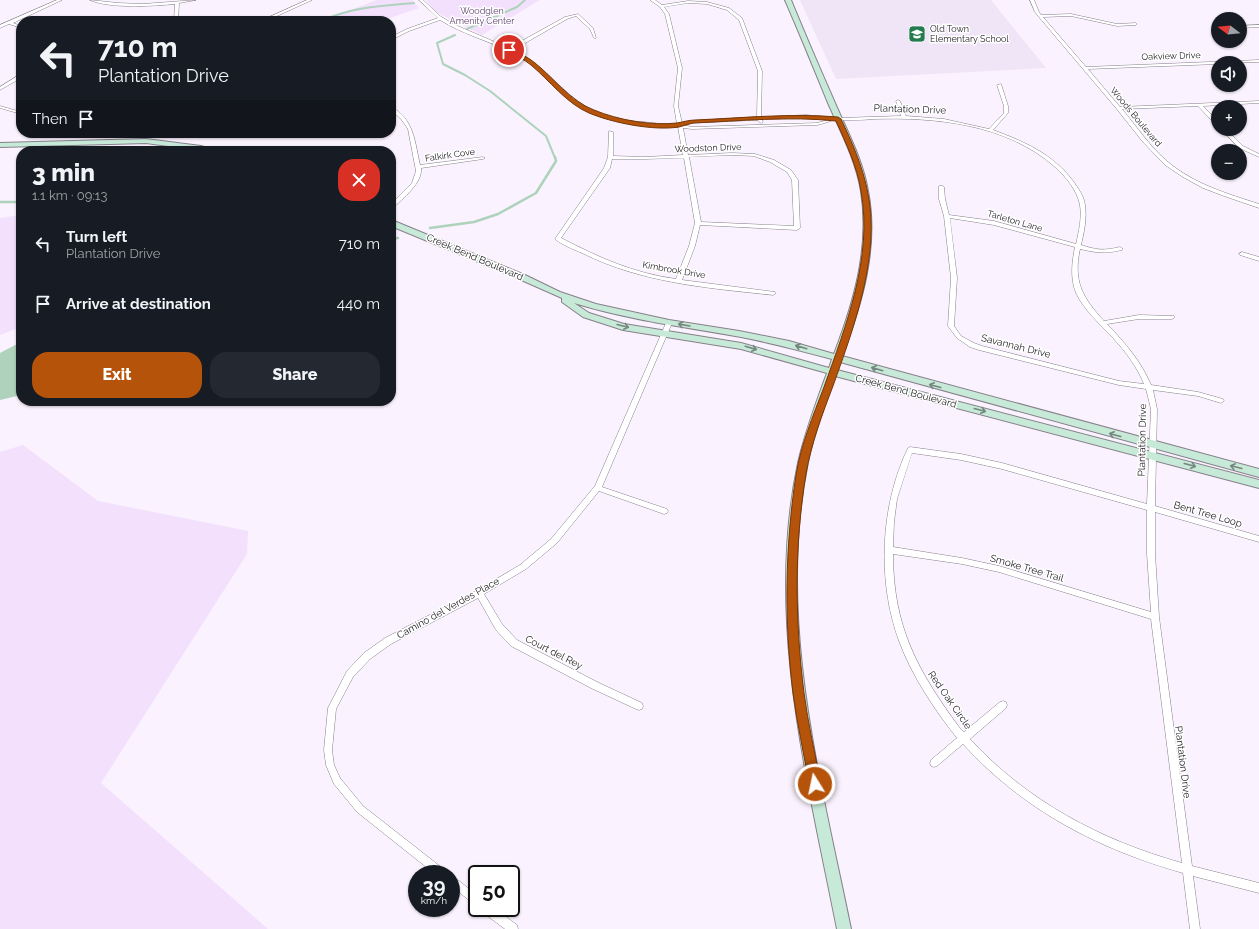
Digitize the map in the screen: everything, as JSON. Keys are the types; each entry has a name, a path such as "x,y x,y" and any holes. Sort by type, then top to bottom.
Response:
{"street":[{"path":"25,16 60,0"},
{"path":"92,0 132,5 177,3 194,0"},
{"path":"274,16 310,0"},
{"name":"Plantation Drive","path":"421,0 440,19 472,35 509,50 532,63 570,98 590,111 608,118 634,123 678,125 692,128 817,124 838,119"},
{"path":"652,0 661,6 669,18 680,68 676,106 678,125 696,207 698,223 692,246 678,282"},
{"path":"788,0 855,156 865,197 867,229 864,273 861,287 810,438 801,474 793,538 792,616 799,693 820,811 844,929"},
{"name":"Woods Boulevard","path":"1032,0 1034,8 1040,16 1118,108 1148,146 1175,170 1213,190 1259,206"},
{"path":"661,6 688,2 708,3 728,9 741,19 760,71 759,119 762,125"},
{"path":"176,16 177,3"},
{"path":"509,50 566,18 577,15 592,29 595,37"},
{"path":"1040,16 1071,15 1117,25 1135,24"},
{"path":"396,36 408,30 440,19"},
{"path":"0,27 16,20"},
{"path":"9,23 16,25"},
{"path":"1247,27 1259,26"},
{"name":"Oakview Drive","path":"1084,68 1259,61"},
{"path":"0,89 16,79"},
{"path":"990,130 1006,113 1006,106 999,85"},
{"path":"898,101 904,117"},
{"path":"1118,108 1259,102"},
{"path":"1199,104 1211,117"},
{"path":"0,107 16,112"},
{"path":"396,112 403,118 410,128 418,167 418,178 396,202"},
{"name":"Plantation Drive","path":"678,125 690,122 815,117 838,119 904,117 951,121 990,130 1021,143 1039,153 1054,164 1072,183 1080,196 1084,210 1083,230 1074,264 1074,280 1086,303 1136,362 1150,388 1154,409 1151,554 1155,617 1195,929"},
{"name":"Kimbrook Drive","path":"611,132 608,168 558,239 613,265 652,277 678,282 773,293"},
{"path":"1230,136 1241,147 1259,156"},
{"path":"0,145 146,141 185,146"},
{"name":"Woodston Drive","path":"610,157 645,158 732,154 755,155 772,161 789,171 795,180 797,228 698,223"},
{"name":"Falkirk Cove","path":"418,167 483,158"},
{"name":"Savannah Drive","path":"941,187 942,199 947,216 954,278 951,326 959,337 972,345 981,348 1119,383 1198,394 1221,401"},
{"name":"Tarleton Lane","path":"947,216 994,223 1078,247 1105,252 1120,250"},
{"name":"Creek Bend Boulevard","path":"396,225 522,277 557,294 594,306 669,323 775,341 1153,450 1259,484"},
{"path":"1242,254 1259,259"},
{"name":"Creek Bend Boulevard","path":"557,294 586,315 623,327 741,346 833,372 1153,450 1259,473"},
{"path":"1102,323 1139,316 1172,317"},
{"name":"Camino del Verdes Place","path":"432,865 360,809 351,800 337,781 330,765 328,750 332,708 350,674 367,656 388,641 479,593 523,567 554,541 598,488 669,323"},
{"name":"Red Oak Circle","path":"1151,508 996,464 961,457 910,450 896,486 892,506 890,550 893,606 902,640 927,689 963,738 1005,779 1055,815 1089,834 1125,849 1187,869 1259,888"},
{"path":"598,488 664,511"},
{"name":"Bent Tree Loop","path":"1151,508 1259,539"},
{"name":"Smoke Tree Trail","path":"890,550 962,560 999,569 1155,617"},
{"name":"Court del Rey","path":"479,593 499,627 514,643 594,685 639,706"},
{"path":"934,763 1003,705"},
{"path":"460,887 468,894"},
{"path":"498,917 513,929"}],"shaded area":[{"name":"Old Town Elementary School","path":"800,0 991,0 1046,68 836,79"},
{"path":"16,345 16,396 0,400 0,353"}],"green space":[{"path":"377,0 412,0 419,8 396,16 334,16"},
{"name":"Woodglen Amenity Center","path":"426,0 540,0 482,35 436,12"},
{"path":"16,216 16,329 0,335 0,218"},
{"path":"23,445 98,501 248,531 247,554 101,783 268,929 0,929 0,452"}],"waterway":[{"path":"467,29 517,7 525,0"},
{"path":"333,16 378,6 414,3"},
{"path":"455,35 437,43 443,64 465,75 490,91 546,136 555,158"},
{"path":"430,228 474,222 498,214 536,193 556,161 555,157"},
{"path":"0,202 16,202"}],"place":[{"name":"Old Town Elementary School","path":"917,34"}],"route":[{"path":"509,50 532,63 576,103 590,111 608,118 634,123 667,125 678,125 690,122 815,117 838,119 855,156 867,209 867,236 864,273 861,287 838,358 810,438 801,474 793,538 792,616 799,693 815,784"}]}
